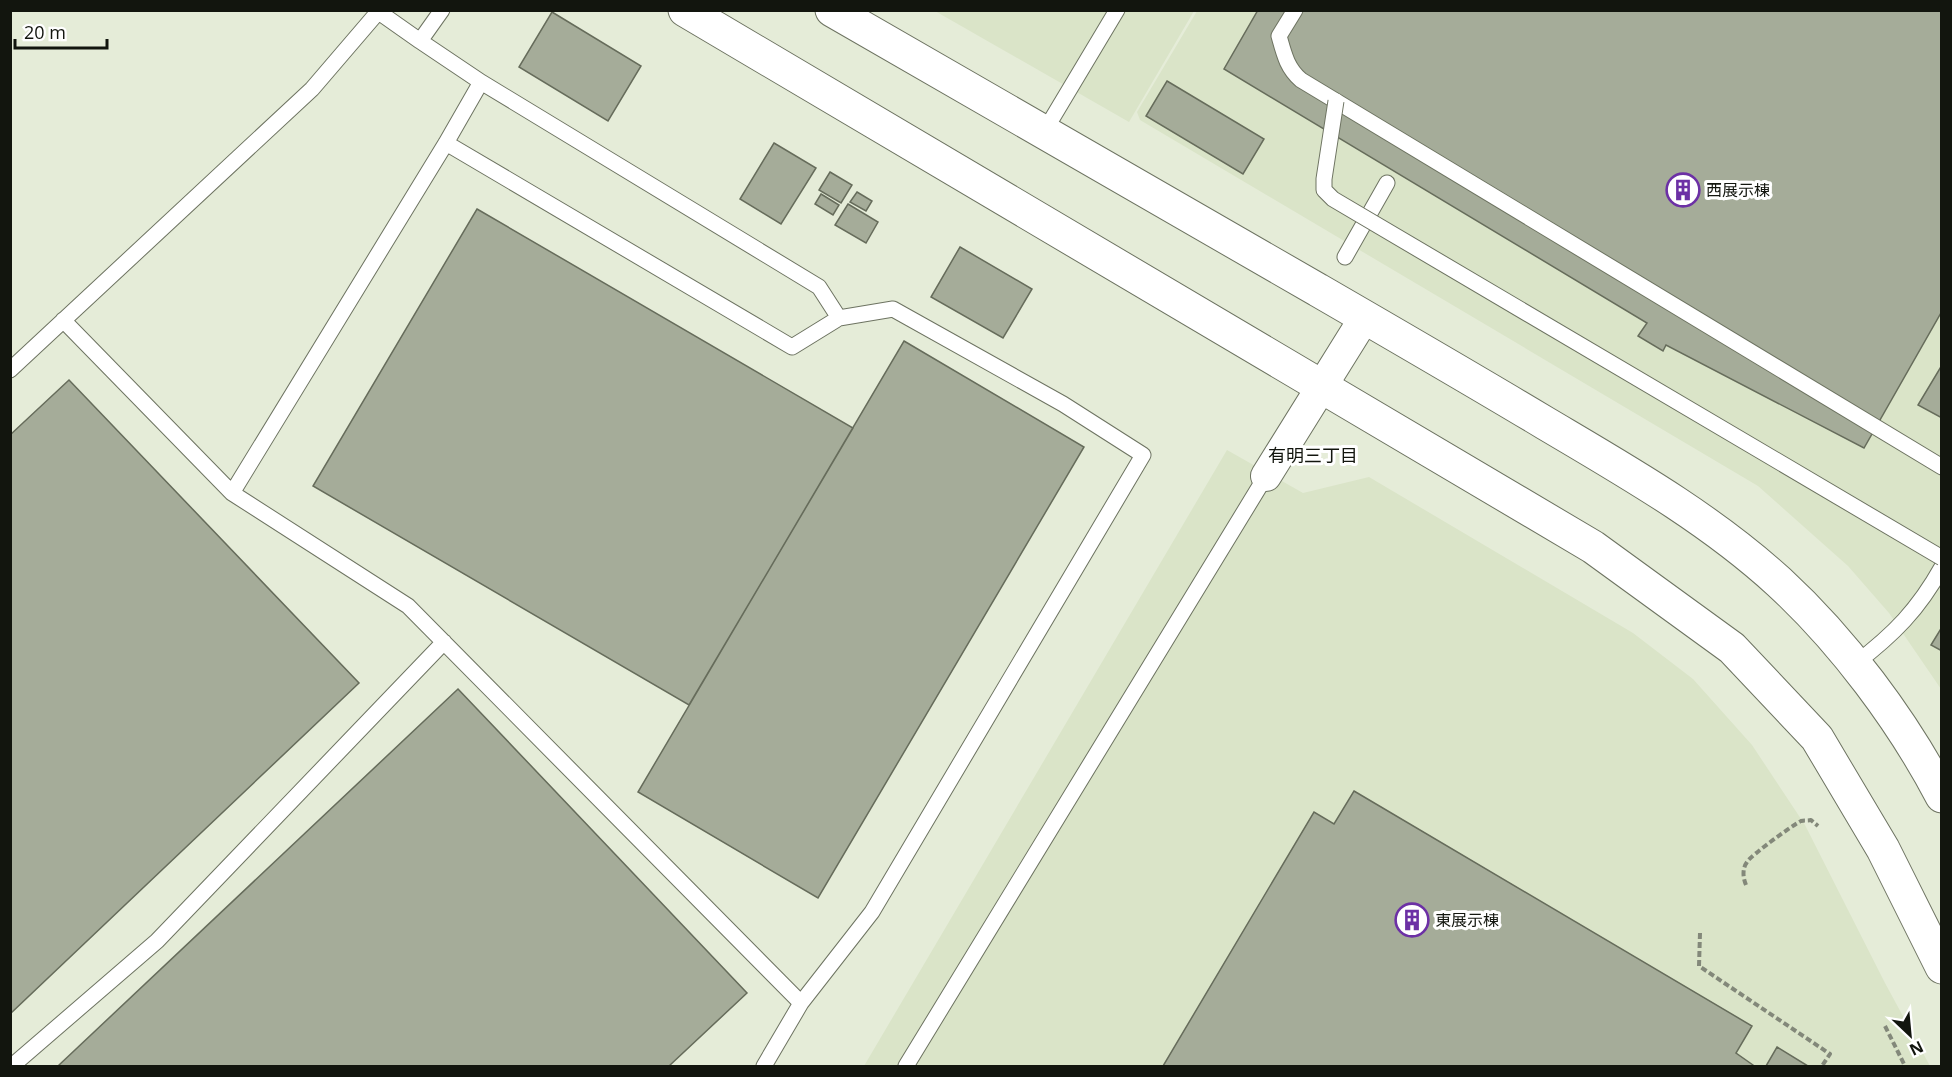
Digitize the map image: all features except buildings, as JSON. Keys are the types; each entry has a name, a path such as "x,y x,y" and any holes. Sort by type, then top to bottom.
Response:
{"main road":[{"path":"685,10 1593,547 1732,648 1817,738 1883,849 1941,967"},
{"path":"832,10 1365,317 1655,488 1718,533 1779,582 1840,644 1890,713 1931,776 1941,796"}],"street":[{"path":"1266,476 1365,317"}],"lane":[{"path":"420,41 442,10"},
{"path":"1044,132 1117,10"},
{"path":"1295,10 1280,36 1286,61 1293,73 1301,80 1941,468"},
{"path":"10,370 312,90 377,11 481,82 819,287 840,318"},
{"path":"232,493 481,82"},
{"path":"1336,101 1324,179 1324,190 1333,199 1941,558"},
{"path":"446,143 792,347 840,318 893,309 1062,404 1143,455 872,912 801,1003 764,1066"},
{"path":"1345,257 1387,183"},
{"path":"63,320 232,493 408,606 801,1003"},
{"path":"906,1066 1266,476"},
{"path":"1855,664 1887,640 1910,615 1929,589 1941,567"},
{"path":"12,1066 157,941 444,642"}],"path":[{"path":"1746,885 1743,877 1744,870 1753,855 1801,821 1811,820 1818,826"},
{"path":"1700,933 1699,966 1830,1054 1822,1066"},
{"path":"1884,1026 1905,1066"}],"shaded area":[{"path":"935,11 1194,11 1129,122"},
{"name":"西展示棟","path":"1197,11 1941,11 1941,689 1889,613 1848,566 1758,486 1140,120 1137,112"},
{"path":"1227,450 1303,493 1369,477 1633,633 1693,679 1752,745 1805,825 1930,1066 864,1066"}],"place":[{"name":"西展示棟","path":"1683,190"},
{"name":"東展示棟","path":"1412,920"}],"district":[{"name":"有明三丁目","path":"1313,456"}]}
